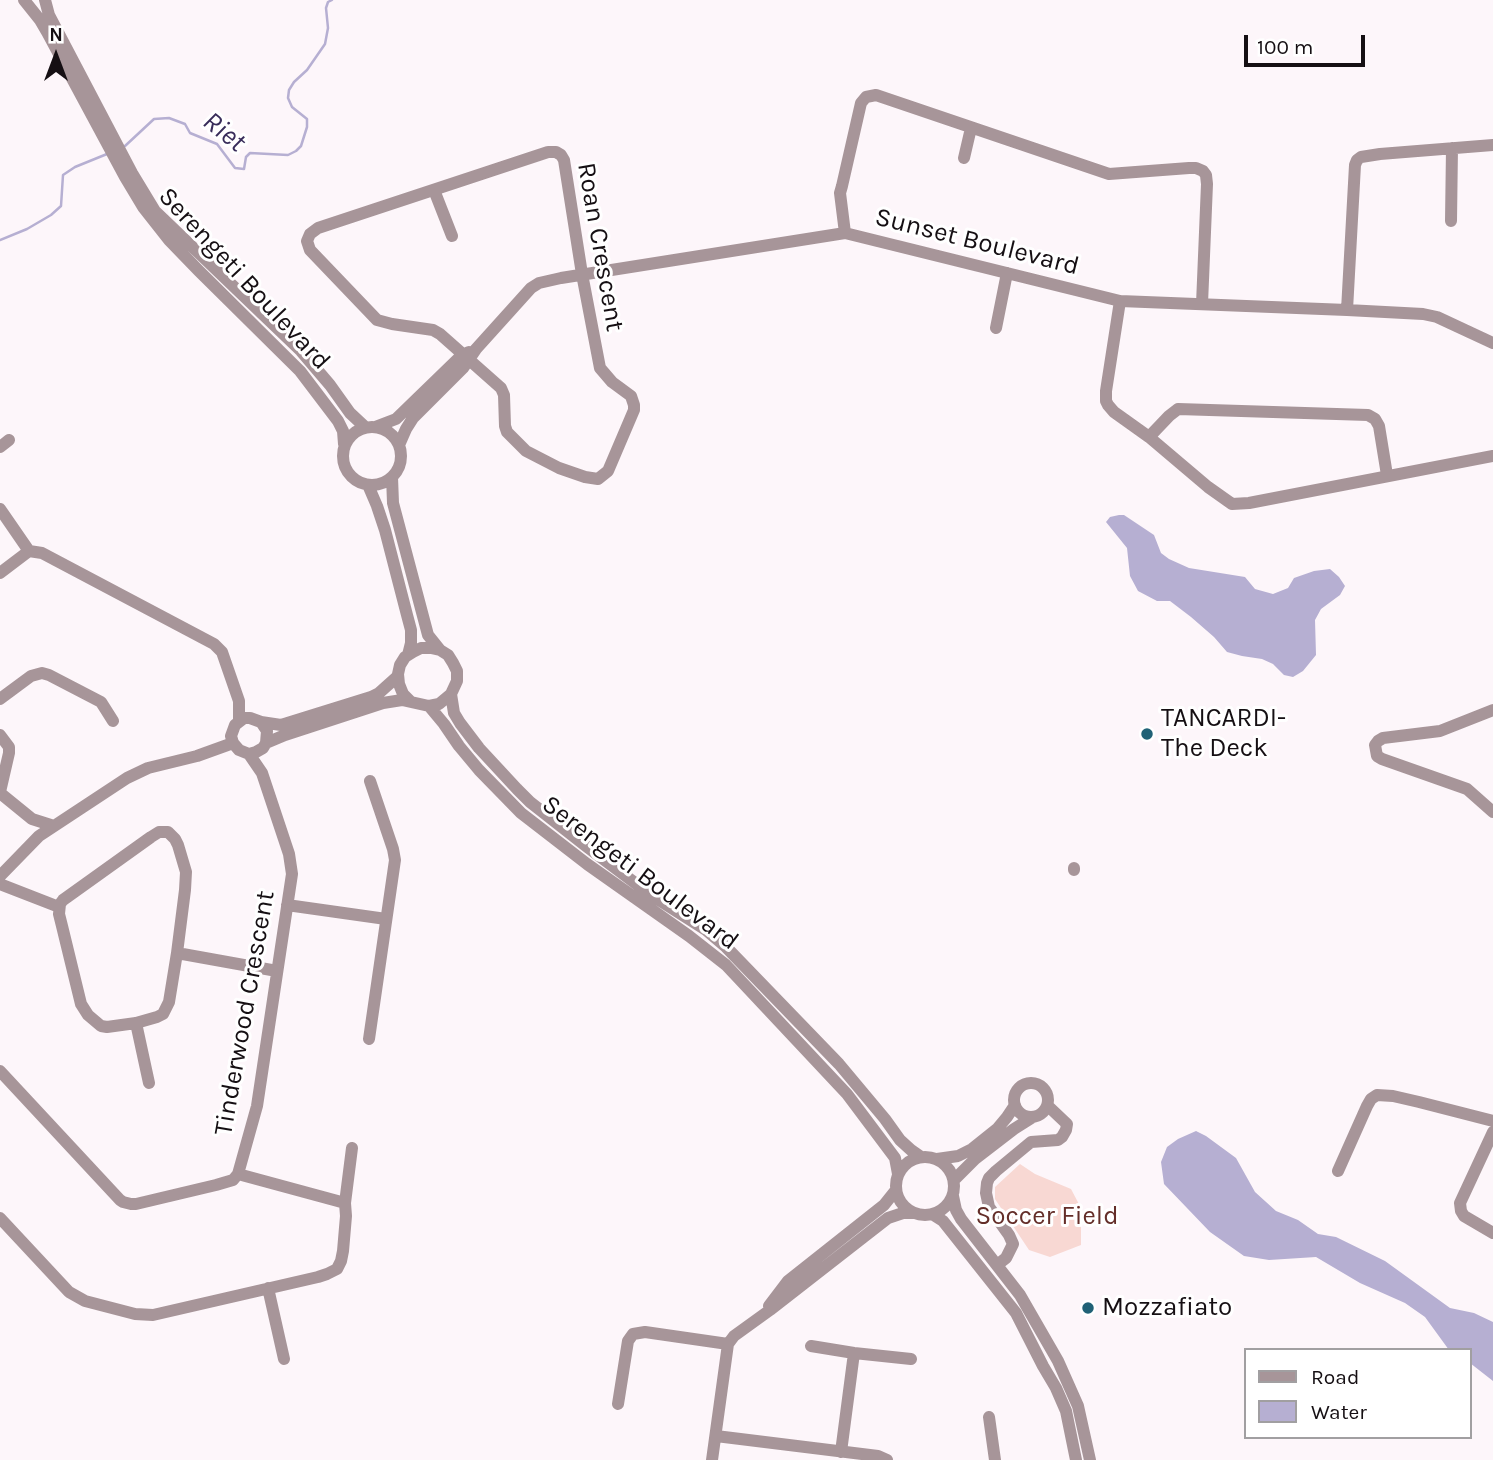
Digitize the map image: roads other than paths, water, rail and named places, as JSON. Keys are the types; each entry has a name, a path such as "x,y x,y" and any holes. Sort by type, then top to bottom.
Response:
{"street":[{"name":"Serengeti Boulevard","path":"23,0 40,20 83,89"},
{"name":"Serengeti Boulevard","path":"45,0 49,15 83,89 143,207 169,240 300,371 338,421 343,431 344,444"},
{"path":"845,233 840,193 861,103 866,97 876,95 1109,174 1189,168 1203,171 1207,184 1202,304"},
{"path":"964,158 971,128"},
{"path":"1347,310 1357,160 1380,154 1493,145"},
{"path":"1451,221 1452,148"},
{"name":"Roan Crescent","path":"548,152 556,152 564,160 582,274 600,368 612,382 631,396 635,405 608,471 598,479 586,477 526,452 507,432 501,388 433,330 377,320 310,250 307,241 310,234 318,228 548,152"},
{"name":"Serengeti Boulevard","path":"129,175 155,211 301,351 350,413 370,427"},
{"path":"434,190 452,236"},
{"name":"Sunset Boulevard","path":"466,358 531,288 546,280 845,233 1120,301 1429,315 1493,343"},
{"path":"996,328 1007,273"},
{"path":"1120,301 1106,401 1114,412 1232,504 1493,456"},
{"path":"370,427 384,429 392,434 399,445 401,460 392,477 383,483 368,485 354,480 343,464 342,453 349,437 357,430 396,419 437,387 466,358"},
{"path":"399,445 413,418 437,387"},
{"path":"1149,437 1178,409 1368,415 1375,419 1379,426 1387,475"},
{"path":"392,477 393,503 428,635 440,650 448,655 457,671 457,681 451,694 439,704 429,706 402,700 383,703 323,716 281,725 244,718 232,730 233,743 239,750 249,754 256,752 264,745 323,716 379,693 398,676"},
{"path":"368,485 385,530 411,630 408,655"},
{"path":"0,509 29,551"},
{"path":"0,573 29,551 42,553 214,645 222,652 239,701 239,721"},
{"path":"410,701 399,684 400,665 408,655 421,648 440,650"},
{"path":"0,699 37,673 49,675 100,702 113,721"},
{"name":"Serengeti Boulevard","path":"451,694 454,713 460,723 479,748 530,802 651,895 706,930 726,947 861,1088 900,1140 921,1157"},
{"path":"239,701 267,731 264,745"},
{"name":"Serengeti Boulevard","path":"429,706 472,762 522,813 726,965 847,1094 895,1157 898,1174"},
{"path":"1493,710 1440,731 1383,738 1375,746 1377,756 1382,759 1467,789 1493,812"},
{"path":"0,735 9,747 9,753 0,792 32,819 54,826"},
{"path":"0,876 38,836 127,778 148,768 197,756 233,743"},
{"name":"Tinderwood Crescent","path":"262,773 264,745"},
{"name":"Tinderwood Crescent","path":"0,1071 123,1202 135,1204 216,1185 233,1180 238,1174 257,1106 292,874 291,862 262,773 249,754"},
{"path":"369,1039 395,860 370,781"},
{"path":"32,819 38,836"},
{"path":"159,832 168,832 178,845 186,872 177,953 166,1010 157,1017 136,1023 107,1027 98,1024 81,1004 59,907 63,900 151,837 159,832"},
{"path":"0,884 59,907"},
{"path":"287,905 386,919"},
{"path":"177,953 276,971"},
{"path":"136,1023 149,1083"},
{"path":"997,1265 1010,1252 1013,1244 989,1206 986,1193 989,1178 1031,1142 1058,1140 1066,1130 1067,1124 1048,1105 1044,1089 1029,1083 1019,1088 1014,1097 1018,1112 1023,1116 1033,1117"},
{"path":"1338,1171 1367,1106 1377,1095 1393,1096 1493,1121"},
{"path":"937,1159 958,1156 972,1149 997,1129 1015,1105"},
{"path":"954,1180 975,1158 1014,1129 1040,1115 1048,1105"},
{"path":"1493,1132 1460,1203 1464,1216 1493,1233"},
{"path":"0,1219 69,1292 85,1301 153,1315 318,1277 337,1269 343,1251 345,1203 352,1148"},
{"path":"824,1260 888,1218 903,1213 927,1215 946,1207 955,1190 954,1180 945,1164 937,1159 921,1157 910,1160 898,1174 896,1190 901,1203 914,1213"},
{"path":"238,1174 345,1203"},
{"path":"712,1460 728,1344 884,1205 896,1190"},
{"path":"953,1196 961,1219 1020,1295 1070,1386 1078,1406 1090,1460"},
{"path":"932,1214 943,1221 1016,1313 1061,1399 1076,1460"},
{"path":"268,1288 284,1359"},
{"path":"618,1404 628,1341 633,1334 645,1332 728,1344"},
{"path":"811,1346 911,1359"},
{"path":"841,1452 854,1353"},
{"path":"989,1417 995,1460"},
{"path":"716,1436 878,1456 887,1460"}],"water":[{"path":"1124,515 1154,535 1161,553 1169,559 1189,568 1245,577 1255,589 1273,594 1288,588 1294,578 1330,569 1345,586 1340,595 1321,609 1315,620 1316,655 1303,671 1293,677 1284,675 1273,664 1262,659 1227,652 1214,637 1170,601 1157,601 1138,591 1130,576 1127,548 1106,522 1110,517"},
{"path":"1196,1131 1206,1136 1236,1158 1255,1192 1276,1211 1298,1220 1318,1234 1336,1237 1385,1261 1450,1308 1474,1313 1493,1322 1493,1381 1472,1365 1472,1348 1448,1348 1425,1317 1405,1303 1360,1283 1316,1257 1269,1260 1244,1256 1210,1232 1164,1184 1161,1162 1167,1147"}],"waterway":[{"name":"Riet","path":"125,146 154,119 169,118 185,124 190,133 217,144 235,168 244,169 246,157 250,153 288,155 296,151 301,146 307,119 292,107 288,98 289,90 325,44 328,28 326,8 332,0"},
{"name":"Riet","path":"0,240 51,215 61,206 63,175 107,154"}],"place":[{"name":"TANCARDI- The Deck","path":"1147,734"},
{"name":"Mozzafiato","path":"1088,1308"}],"park label":[{"name":"Soccer Field","path":"1047,1217"}]}
